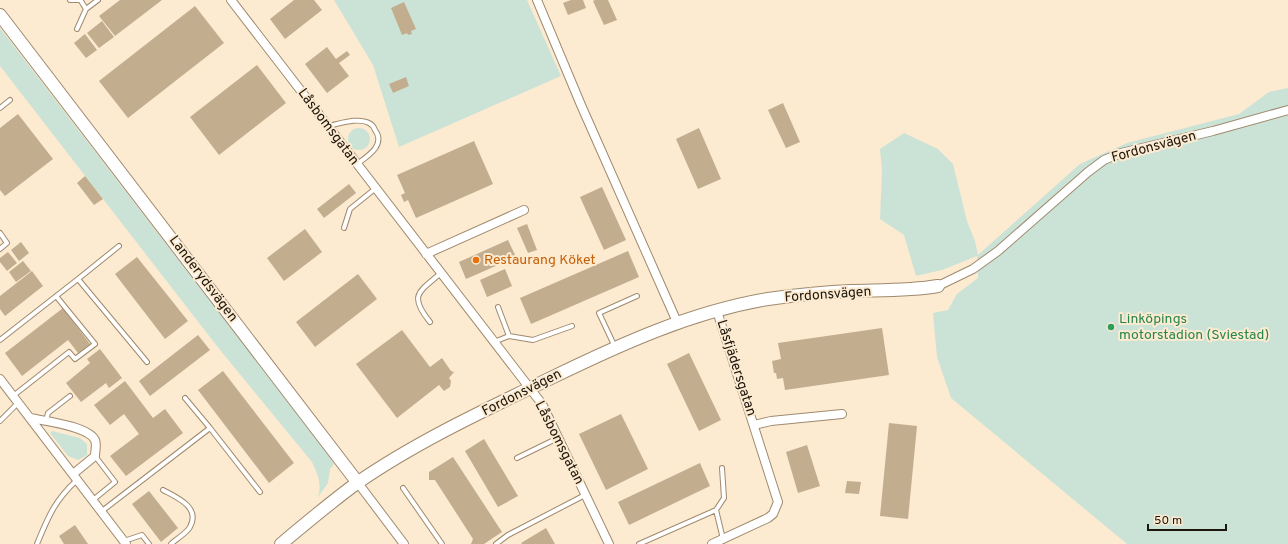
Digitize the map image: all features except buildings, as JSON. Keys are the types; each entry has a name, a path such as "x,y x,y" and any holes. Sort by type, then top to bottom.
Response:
{"street":[{"name":"Låsbomsgatan","path":"231,0 542,404 609,544"},
{"path":"537,0 581,105 677,322"},
{"name":"Landerydsvägen","path":"0,15 404,544"},
{"name":"Fordonsvägen","path":"281,544 358,483 445,432 530,388 615,347 677,322 767,299 812,294 901,291 938,286 973,269 998,251 1088,172 1104,160 1121,153 1213,131 1288,110"},
{"path":"426,254 524,210"},
{"name":"Låsfjädersgatan","path":"712,544 768,518 776,508 777,495 717,311"},
{"path":"0,379 102,511 124,542"},
{"name":"Låsfjädersgatan","path":"754,425 771,421 842,414"},
{"path":"30,418 80,429 89,434 95,440 95,456 75,477"}],"lane":[{"path":"70,0 81,1 86,9"},
{"path":"77,29 86,9 98,0"},
{"path":"0,108 10,100"},
{"path":"328,126 362,121 368,122 373,127 378,139 377,144 369,156 357,164"},
{"path":"344,228 350,209 376,188"},
{"path":"0,233 7,242 0,249"},
{"path":"0,340 118,246"},
{"path":"430,322 420,309 417,300 419,292 440,273"},
{"path":"78,279 147,362"},
{"path":"0,421 16,399 69,352 75,359 95,344 56,296"},
{"path":"615,347 599,313 637,296"},
{"path":"498,307 508,336"},
{"path":"494,342 508,336 533,340 572,326"},
{"path":"46,422 48,413 70,396"},
{"path":"185,398 260,492"},
{"path":"102,511 210,428"},
{"path":"517,458 558,438"},
{"path":"92,500 115,482 95,456"},
{"path":"639,544 716,510 724,498 722,468"},
{"path":"37,544 48,518 63,493 75,477"},
{"path":"403,488 442,544"},
{"path":"162,490 186,502 192,515 190,528 171,544"},
{"path":"496,544 508,535 586,495"},
{"path":"716,510 723,539"},
{"path":"124,542 142,535 148,544"}],"green space":[{"path":"334,0 527,0 561,76 399,147 373,65"},
{"path":"0,28 332,460 334,464 330,469 328,483 318,497 320,488 319,480 312,462 220,350 0,66"},
{"name":"Linköpings motorstadion (Sviestad)","path":"1288,88 1288,544 1127,544 951,398 937,357 933,313 948,310 957,294 978,278 977,256 942,270 916,276 904,235 880,219 882,171 880,149 904,133 938,149 953,164 967,221 975,241 978,255 1080,164 1127,143 1239,114 1269,92"},
{"path":"359,128 367,131 370,139 367,147 359,150 351,147 348,139 351,131"},
{"path":"52,431 80,438 87,444 87,455 78,460 68,456 50,433"}],"place":[{"name":"Restaurang Köket","path":"476,260"},
{"name":"Linköpings motorstadion (Sviestad)","path":"1111,327"}]}
